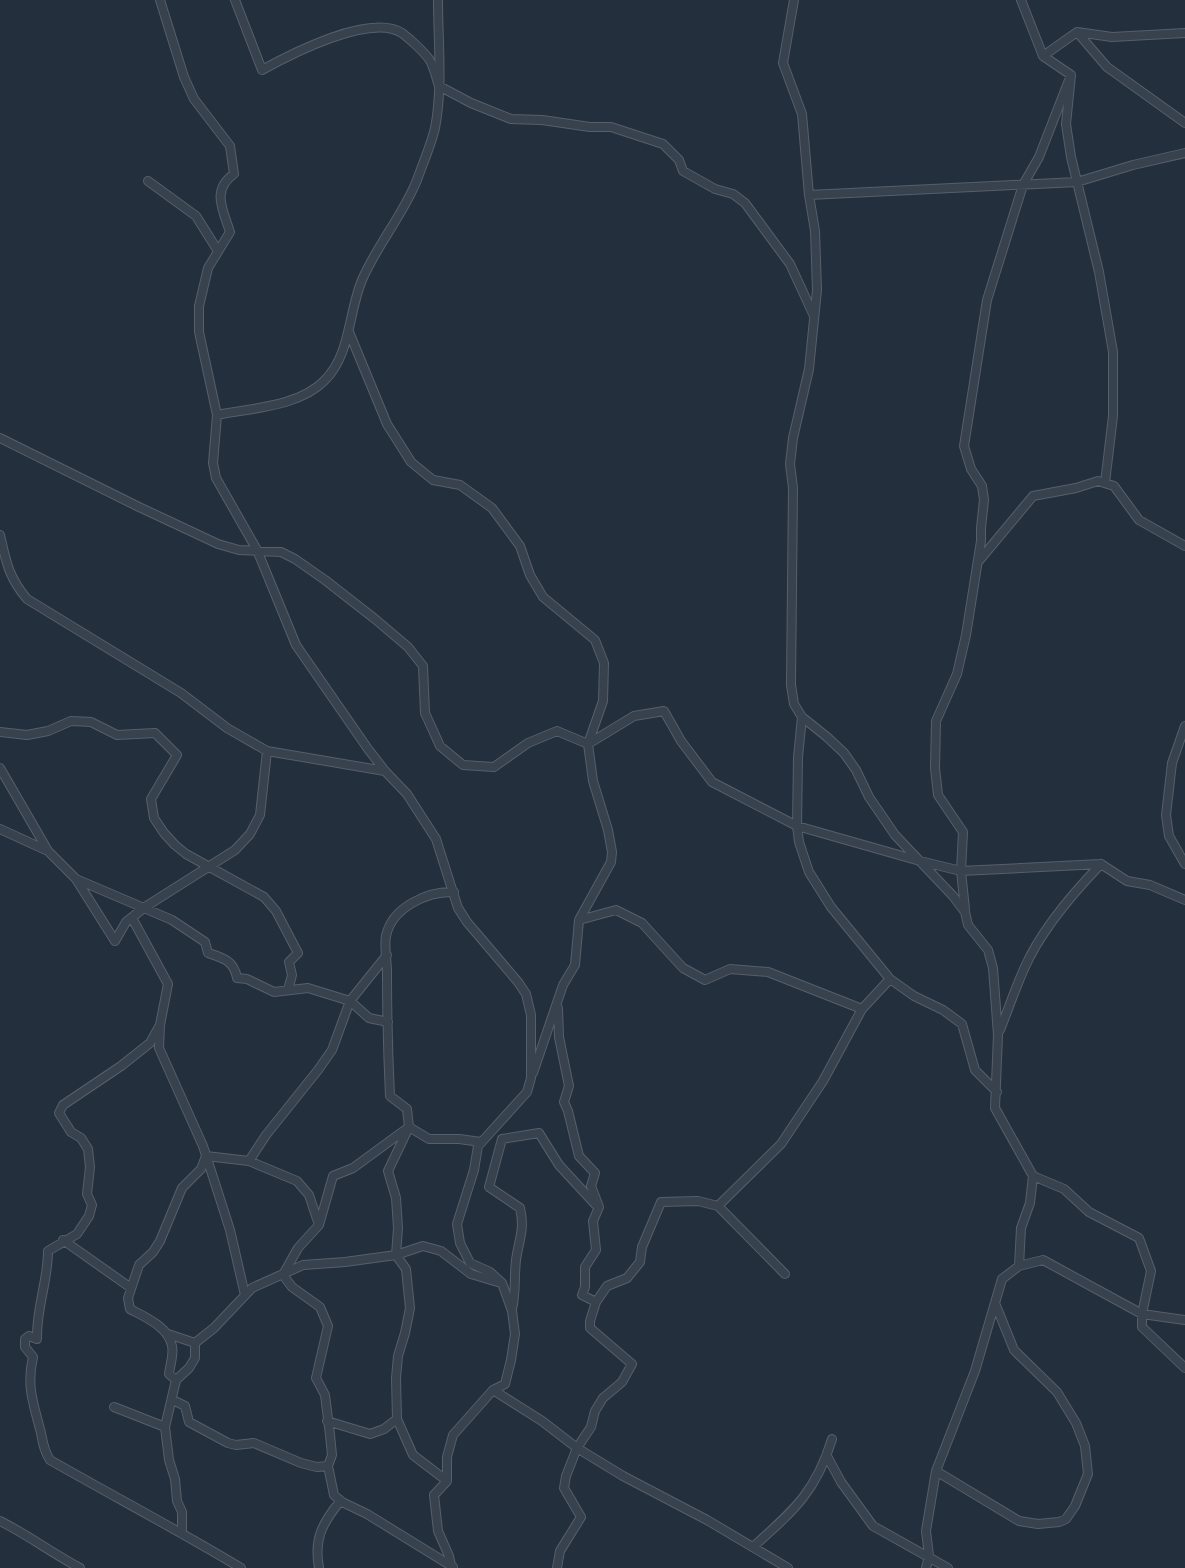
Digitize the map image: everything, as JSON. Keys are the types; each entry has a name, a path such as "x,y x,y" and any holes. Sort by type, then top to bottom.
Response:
{"street":[{"path":"160,0 184,76 194,99 230,146 234,174 225,181 219,200 230,232 208,268 199,306 199,332 217,415 213,463 216,478 257,550 296,645 385,771 407,794 436,839 458,908 526,994 531,1015 531,1078"},
{"path":"235,0 262,70 296,51 357,30 377,27 401,32 430,60 439,86 471,103 511,119 611,127 663,144 679,160 683,171 716,189 733,194 745,203 790,264 814,317"},
{"path":"217,415 284,402 311,392 337,366 349,332 362,281 416,181 435,128 439,86 438,0"},
{"path":"794,0 783,63 802,114 809,195 815,231 817,290 809,369 793,438 790,464 793,488 791,685 794,704 802,717 843,753 856,770 869,797 895,836 953,896 965,912"},
{"path":"1021,0 1043,56 1071,75"},
{"path":"1043,56 1077,32 1112,37 1185,33"},
{"path":"1077,32 1107,67 1185,123"},
{"path":"1071,75 1066,124 1077,182 1099,272 1113,352 1113,416 1105,483"},
{"path":"1019,1266 1021,1228 1030,1203 1033,1176 995,1108 998,1035 993,968 988,950 968,925 965,912 961,870 963,832 938,795 935,768 936,721 957,674 966,635 977,563 984,500 982,486 971,469 964,446 987,300 1023,184 1039,157 1071,75"},
{"path":"809,195 1077,182 1132,165 1185,153"},
{"path":"148,181 196,216 218,251"},
{"path":"349,332 387,424 411,462 433,480 460,485 492,508 519,546 530,575 543,597 595,640 604,663 603,701 588,744 593,782 608,830 612,852 611,862 579,920 575,965 563,985 527,1092 478,1146 474,1170 457,1224 460,1243 470,1263 490,1272 502,1283 512,1311"},
{"path":"0,438 218,544 239,550 281,552 295,559 375,619 408,647 423,666 425,713 440,746 463,765 494,767 528,743 557,731 588,744"},
{"path":"977,563 1033,496 1076,488 1098,481 1114,486 1139,520 1185,546"},
{"path":"0,535 8,571 15,585 27,599 181,693 227,728 267,752 385,771"},
{"path":"588,744 634,716 664,711 681,741 712,782 797,826 920,861 961,870 1101,864 1127,881 1150,885 1185,900"},
{"path":"802,717 798,757 797,826 799,842 809,872 831,907 890,979 914,996 943,1010 962,1024 975,1070 997,1092"},
{"path":"0,732 27,735 48,731 71,721 91,722 117,735 155,733 177,755 151,799 154,818 164,833 186,854 264,897 276,911 298,953 289,962 292,975 288,990"},
{"path":"1185,726 1172,763 1166,815 1169,836 1185,864"},
{"path":"1177,749 1185,741"},
{"path":"0,768 48,851 76,879 115,941 126,922 207,866 235,850 250,834 260,815 267,752"},
{"path":"0,829 48,851"},
{"path":"998,1035 1024,967 1044,935 1083,882 1101,864"},
{"path":"76,879 172,920 205,942 208,953 226,958 235,969 237,978 247,979 274,992 308,988 350,1001 369,1018 388,1022"},
{"path":"447,1481 414,1455 397,1419 398,1356 410,1308 406,1269 396,1255 398,1228 396,1198 388,1171 409,1126 407,1109 390,1096 386,936 396,915 422,898 445,891 454,892"},
{"path":"579,920 616,910 642,923 683,968 705,980 730,969 768,972 862,1009"},
{"path":"132,918 168,984 160,1025 159,1048 194,1123 206,1156 230,1230 245,1295"},
{"path":"249,1161 266,1135 318,1071 332,1050 350,1001 387,955"},
{"path":"718,1206 781,1144 823,1081 862,1009 890,979"},
{"path":"558,1004 559,1037 569,1086 564,1102 579,1156 595,1173 591,1186 598,1207 593,1221 596,1250 585,1268 586,1279 582,1295 596,1302"},
{"path":"160,1025 150,1043 121,1066 63,1105 60,1113 71,1132 81,1138 88,1149 90,1167 87,1194 92,1205 90,1216 77,1234 63,1240 48,1251 48,1270 37,1323 37,1339 29,1336 25,1339 25,1347 33,1357 31,1366 32,1403 44,1452 50,1460 241,1568"},
{"path":"409,1126 429,1140 459,1139 482,1142"},
{"path":"283,1275 298,1248 318,1225 333,1176 353,1168 409,1126"},
{"path":"452,1567 438,1532 434,1512 434,1495 447,1481 447,1457 453,1436 493,1390 505,1384 515,1334 512,1311 516,1259 523,1232 522,1217 520,1208 489,1187 502,1139 539,1133 559,1165 598,1207"},
{"path":"206,1156 249,1161 297,1181 309,1195 318,1225"},
{"path":"195,1343 168,1334 130,1309 128,1298 139,1265 153,1252 160,1241 182,1188 201,1169 206,1156"},
{"path":"1033,1176 1064,1189 1089,1212 1139,1238 1151,1271 1142,1314 1142,1327 1185,1368"},
{"path":"557,1568 560,1551 580,1517 564,1488 566,1476 577,1448 591,1427 595,1411 603,1398 622,1382 632,1364 590,1328 590,1321 596,1302 607,1286 627,1278 640,1262 642,1247 661,1203 698,1201 718,1206 785,1274"},
{"path":"63,1240 131,1288"},
{"path":"195,1343 214,1328 252,1288 303,1265 396,1255 414,1248 432,1247 457,1262 471,1274 502,1283"},
{"path":"926,1568 929,1556 926,1531 936,1471 975,1371 1002,1279 1019,1266 1043,1260 1142,1314 1185,1320"},
{"path":"283,1275 292,1287 320,1307 328,1326 316,1378 325,1395 332,1455 328,1466 334,1495 342,1502 367,1514 452,1567"},
{"path":"936,1471 1019,1521 1038,1524 1066,1519 1075,1506 1088,1474 1085,1446 1076,1423 1057,1392 1014,1350 995,1304"},
{"path":"168,1334 173,1347 169,1374 176,1380"},
{"path":"182,1534 182,1512 177,1501 165,1427 176,1380 195,1358 195,1343"},
{"path":"493,1390 542,1421 577,1448 623,1476 754,1546 789,1568"},
{"path":"173,1400 185,1406 189,1422 228,1443 254,1443 300,1462 317,1467 328,1466"},
{"path":"114,1407 165,1427"},
{"path":"327,1421 370,1434 384,1429 397,1419"},
{"path":"754,1546 803,1499 827,1456 832,1439"},
{"path":"827,1456 841,1482 873,1526 948,1568"},
{"path":"319,1568 316,1550 321,1528 338,1504 342,1502"},
{"path":"0,1521 27,1534 54,1554 80,1568"}]}
